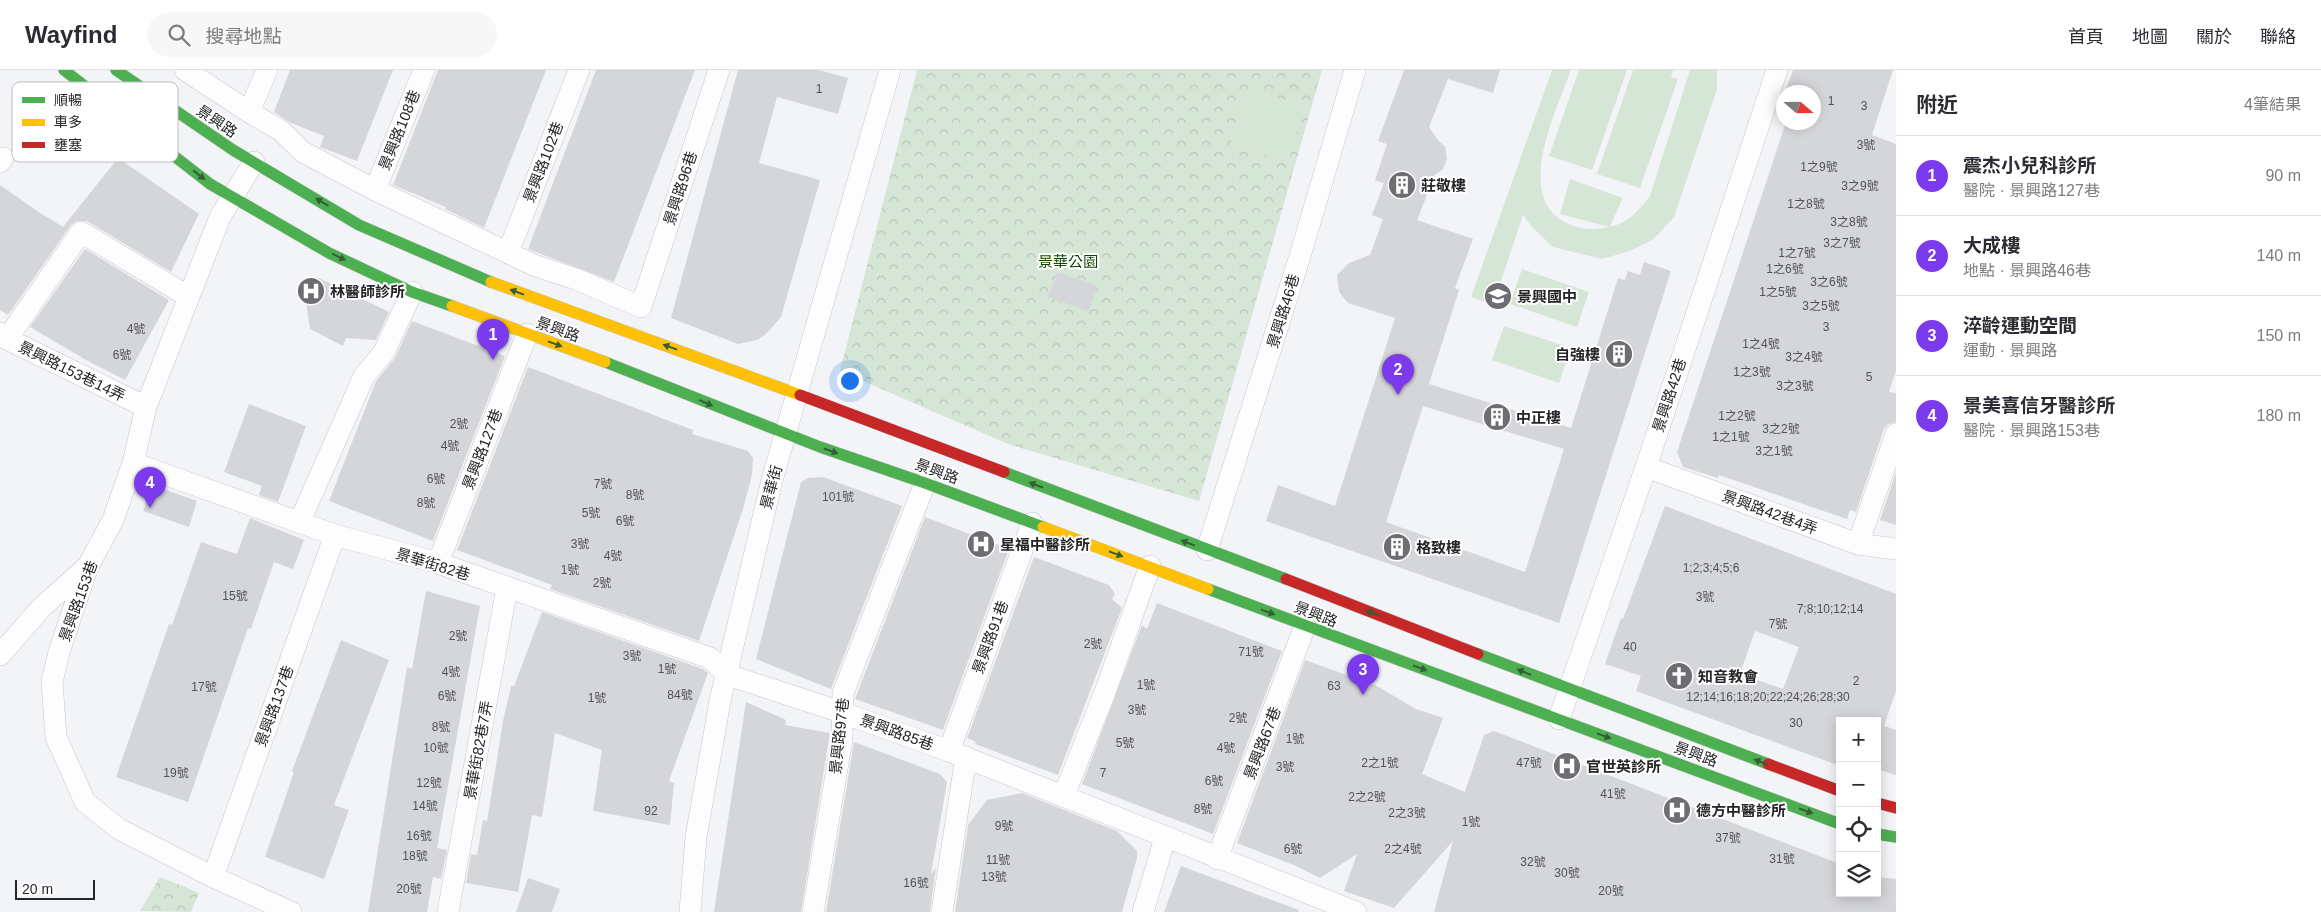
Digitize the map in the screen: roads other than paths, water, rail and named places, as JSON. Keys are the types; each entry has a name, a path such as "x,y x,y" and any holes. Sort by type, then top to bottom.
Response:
{"street":[{"name":"景興路","path":"64,70 79,82"},
{"name":"景興路","path":"116,70 134,82"},
{"path":"185,70 280,130 304,152 375,190 508,253"},
{"path":"249,112 267,70"},
{"name":"景興路108巷","path":"375,190 424,70"},
{"name":"景興路102巷","path":"508,253 579,70"},
{"name":"景興路96巷","path":"508,253 536,266 576,279 641,307 718,70"},
{"name":"景華街","path":"690,912 696,837 720,701 728,675 772,480 890,70"},
{"name":"景興路46巷","path":"1207,550 1297,265 1355,70"},
{"name":"景興路42巷","path":"1559,719 1646,467 1777,70"},
{"name":"景興路","path":"178,112 233,150 359,225 492,282 797,394 1569,690 1836,790"},
{"name":"景興路","path":"178,159 210,184 329,253 412,292 657,381 721,409 820,447 1032,522 1305,626 1836,823"},
{"name":"景興路153巷","path":"254,162 220,217 146,406 133,463 113,520 88,566 52,682 56,738 85,802 119,830 213,877 291,912"},
{"path":"4,336 81,232 189,297"},
{"path":"300,521 364,376 384,352 412,292"},
{"name":"景興路127巷","path":"438,563 527,334"},
{"name":"景興路153巷14弄","path":"4,336 146,406"},
{"path":"1858,544 1896,434"},
{"name":"景華街82巷","path":"133,463 335,535 438,563 710,658 728,675"},
{"name":"景興路42巷4弄","path":"1646,467 1858,544 1896,549"},
{"name":"景興路97巷","path":"813,912 842,739 841,712 843,693 925,483"},
{"name":"景興路91巷","path":"942,912 957,754 1032,522"},
{"name":"景興路137巷","path":"213,877 335,535"},
{"path":"0,655 42,607 88,566"},
{"path":"1064,795 1105,692 1150,566"},
{"name":"景華街82巷7弄","path":"448,912 507,588"},
{"name":"景興路67巷","path":"1217,859 1305,626"},
{"name":"景興路85巷","path":"728,675 841,712 957,754 1064,795 1217,859 1356,912"},
{"path":"1881,804 1896,808"},
{"path":"1881,835 1896,837"},
{"path":"1142,912 1165,838"}],"place":[{"name":"莊敬樓","path":"1402,185"},
{"name":"林醫師診所","path":"311,291"},
{"name":"景興國中","path":"1498,296"},
{"name":"自強樓","path":"1619,354"},
{"name":"震杰小兒科診所","path":"493,360"},
{"name":"大成樓","path":"1398,395"},
{"name":"中正樓","path":"1497,417"},
{"name":"景美喜信牙醫診所","path":"150,508"},
{"name":"星福中醫診所","path":"981,544"},
{"name":"格致樓","path":"1397,547"},
{"name":"知音教會","path":"1679,676"},
{"name":"淬齡運動空間","path":"1363,695"},
{"name":"官世英診所","path":"1567,766"},
{"name":"德方中醫診所","path":"1677,810"}],"park label":[{"name":"景華公園","path":"1068,261"}]}
